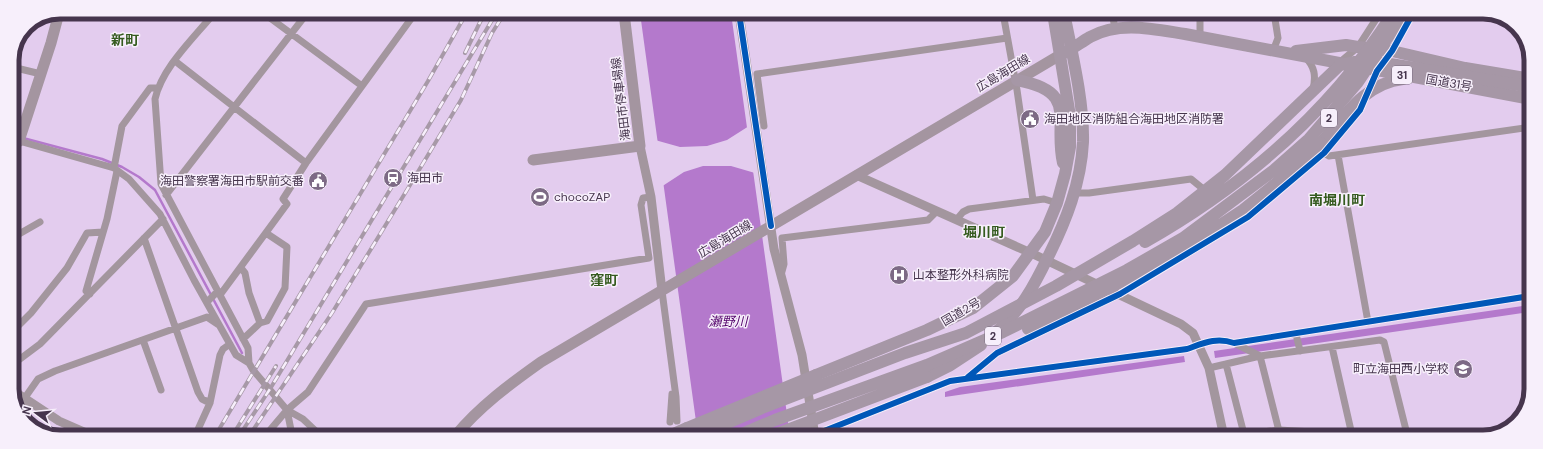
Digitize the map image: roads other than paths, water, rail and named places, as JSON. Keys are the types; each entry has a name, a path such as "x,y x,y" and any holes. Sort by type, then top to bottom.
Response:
{"highway":[{"name":"国道2号","path":"674,430 678,424 816,375 927,330 973,308 1013,276 1045,232 1057,203 1065,174 1070,147 1070,131 1054,19"},
{"name":"2","path":"751,430 775,420 927,371 949,366 981,345 1011,320 1033,288 1066,220 1075,193 1083,143 1083,130 1065,19"},
{"name":"2","path":"711,430 762,408 906,353 966,333 1056,286 1129,252 1160,234 1223,194 1250,174 1298,131 1317,113 1365,56 1390,19"},
{"name":"2","path":"785,430 927,371 1127,270 1183,238 1274,170 1309,139 1358,82 1401,19"},
{"name":"国道31号","path":"1060,55 1071,50 1090,37 1115,28 1145,28 1273,50 1339,64 1524,98"},
{"name":"国道31号","path":"1273,50 1298,51 1346,45 1392,51 1465,68 1524,78"},
{"path":"1056,286 1133,241 1177,213 1225,175 1340,65 1355,62 1378,62 1524,86"},
{"path":"927,371 1038,324 1164,260 1242,210 1323,148 1367,92 1388,81 1402,79 1444,82"},
{"path":"1016,81 1045,88 1051,92 1059,104 1062,119 1061,155 1065,174"}],"main road":[{"path":"19,129 41,74 56,19"},
{"name":"海田市停車場線","path":"533,160 640,146 625,19"},
{"name":"広島海田線","path":"461,430 479,410 508,385 541,362 760,234 856,175 1060,55"}],"street":[{"path":"209,19 164,75 155,99 161,184 166,195 166,212 213,298 221,327 236,354 249,363 287,410 303,419 315,430"},
{"path":"272,19 362,86"},
{"path":"166,195 303,19"},
{"path":"207,317 213,298 241,268 287,204 283,200 306,163 411,19"},
{"path":"740,19 756,101 771,226 781,277 802,355 813,430"},
{"path":"1004,19 1016,81 1033,200"},
{"path":"1113,19 1115,28"},
{"path":"1200,19 1200,37"},
{"path":"1273,50 1278,38 1275,19"},
{"path":"1073,273 1202,188 1254,146 1358,47 1377,19"},
{"path":"1367,92 1378,71 1411,19"},
{"path":"764,126 756,101 757,74 1007,38"},
{"path":"1305,57 1314,69 1315,78 1313,90"},
{"path":"175,62 306,163"},
{"path":"19,69 41,74"},
{"path":"90,294 86,291 103,232 122,126 150,88 158,88"},
{"path":"968,378 996,353 1120,294 1248,217 1323,148 1329,156 1524,128"},
{"path":"19,143 115,166 166,212 213,298 248,348 249,363"},
{"path":"640,146 651,197 667,288 678,424"},
{"path":"1338,154 1368,322"},
{"path":"856,175 958,219 1181,324 1193,333 1209,368 1222,430"},
{"path":"1075,193 1089,193 1191,179 1202,188"},
{"path":"270,430 287,410 308,392 366,304 649,258 641,206 643,198 651,197"},
{"path":"958,219 963,212 969,209 1044,199 1057,203"},
{"path":"781,277 784,264 782,238 928,220 937,211"},
{"path":"19,360 40,344 90,294 144,238 166,212"},
{"path":"19,234 40,222"},
{"path":"19,321 67,268 87,233 103,232"},
{"path":"243,339 260,323 267,320 285,288 287,248 266,233"},
{"path":"144,238 198,392 202,399 210,403"},
{"path":"241,268 245,273 248,293 260,323"},
{"path":"1236,344 1524,297"},
{"path":"25,409 24,399 38,379 55,371 207,317"},
{"path":"207,317 221,327"},
{"path":"1297,335 1299,349"},
{"path":"829,430 950,381 1186,349 1212,340 1223,339 1257,355 1279,430"},
{"path":"143,340 161,390"},
{"path":"1209,368 1257,355 1380,340 1384,342 1406,430"},
{"path":"198,430 210,403 220,355 223,349 230,344"},
{"path":"1332,347 1351,430"},
{"path":"1226,364 1243,430"},
{"path":"19,396 59,421 78,430"},
{"path":"287,410 291,430"}],"water":[{"name":"瀬野川","path":"641,19 732,19 789,430 697,430"},
{"path":"1524,306 1524,313 1215,358 1214,351"},
{"path":"1184,356 1185,362 945,397 945,392 960,387"}],"waterway":[{"path":"23,138 102,159 122,167 139,177 155,190 242,353"}],"railway":[{"path":"219,430 428,81 463,19"},
{"path":"465,53 482,19"},
{"path":"243,430 270,389 493,19"},
{"path":"253,430 332,313 410,185 461,100 492,33 501,19"},
{"path":"236,430 276,366"}],"place":[{"name":"海田地区消防組合海田地区消防署","path":"1030,119"},
{"name":"海田市","path":"393,178"},
{"name":"海田警察署海田市駅前交番","path":"318,181"},
{"name":"chocoZAP","path":"540,197"},
{"name":"山本整形外科病院","path":"899,275"},
{"name":"町立海田西小学校","path":"1463,369"}],"district":[{"name":"新町","path":"125,40"},
{"name":"南堀川町","path":"1337,200"},
{"name":"堀川町","path":"984,232"},
{"name":"窪町","path":"604,280"}]}
